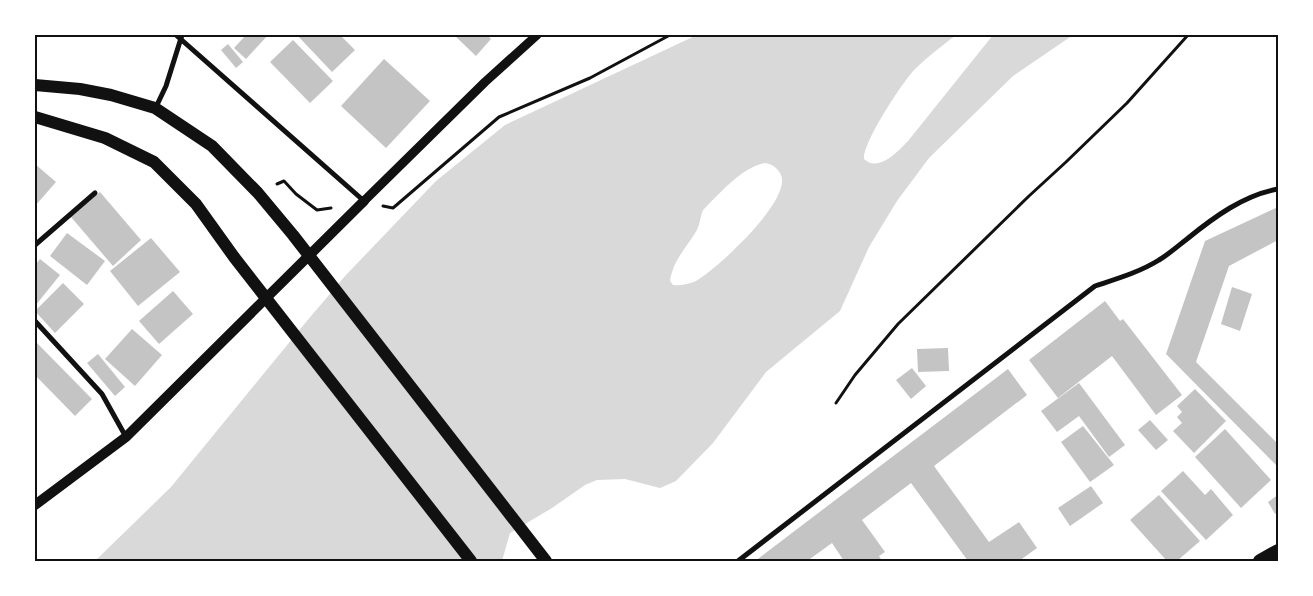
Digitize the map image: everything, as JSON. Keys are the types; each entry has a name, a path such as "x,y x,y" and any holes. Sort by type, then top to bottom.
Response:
{"highway":[{"path":"1260,561 1278,551"}],"main road":[{"path":"35,85 80,89 111,95 155,108 212,146 258,193 293,235 546,561"},
{"path":"35,117 105,138 154,162 196,204 234,257 472,561"},
{"path":"35,505 126,437 364,201"}],"street":[{"path":"176,35 182,37 364,201 485,82 537,35"},
{"path":"155,108 166,86 182,37"},
{"path":"738,561 1095,286 1159,261 1213,218 1252,197 1266,191 1278,189"},
{"path":"35,245 95,193"},
{"path":"35,321 102,394 126,437"}],"path":[{"path":"296,194 317,210 364,201 393,208 499,117 590,78 670,35"},
{"path":"836,403 855,375 898,324 1028,196 1127,104 1188,35"}],"shaded area":[{"path":"697,35 956,35 914,70 884,113 865,151 864,159 876,164 888,159 908,141 993,35 1073,35 1013,76 929,158 897,201 869,247 840,311 766,372 713,443 676,481 660,488 625,479 597,480 585,485 552,508 510,533 502,561 95,561 171,487 346,275 436,181 505,125","holes":["767,163 774,166 780,173 782,184 766,215 736,248 706,274 696,281 682,285 673,285 670,281 674,267 697,230 703,210 723,189 740,175 757,165"]}],"building":[{"path":"246,35 268,35 246,59 234,48"},
{"path":"297,35 340,35 355,50 332,72"},
{"path":"454,35 487,35 491,39 476,56"},
{"path":"293,40 333,81 310,103 270,62"},
{"path":"228,44 243,62 236,68 221,50"},
{"path":"384,59 430,101 386,148 341,106"},
{"path":"35,164 56,182 35,206"},
{"path":"100,192 141,240 113,266 71,217"},
{"path":"1278,207 1278,240 1229,266 1196,362 1278,444 1278,467 1166,354 1205,241"},
{"path":"67,233 105,261 87,285 50,256"},
{"path":"151,238 180,272 138,306 110,271"},
{"path":"40,259 60,275 35,306 35,265"},
{"path":"63,283 84,304 55,333 35,311"},
{"path":"1232,287 1252,294 1240,331 1221,324"},
{"path":"173,291 193,314 159,344 139,321"},
{"path":"1105,301 1120,321 1123,319 1182,395 1156,415 1112,356 1058,398 1029,360"},
{"path":"132,329 162,355 135,386 105,359"},
{"path":"35,341 92,399 75,416 35,375"},
{"path":"948,348 949,371 918,372 917,349"},
{"path":"98,354 125,387 115,396 87,363"},
{"path":"912,368 926,386 911,399 896,380"},
{"path":"1008,369 1027,395 934,466 989,542 1019,522 1037,548 1019,561 968,561 911,483 862,520 885,552 879,556 882,561 844,561 832,543 807,561 755,561"},
{"path":"1079,383 1125,445 1109,457 1079,416 1057,432 1041,411"},
{"path":"1195,389 1226,421 1194,453 1173,431 1182,423 1177,417 1182,412 1177,406"},
{"path":"1150,420 1168,440 1156,450 1138,430"},
{"path":"1083,426 1114,465 1090,482 1061,442"},
{"path":"1225,429 1271,480 1241,508 1195,457"},
{"path":"1183,471 1205,495 1211,489 1233,515 1206,540 1161,491"},
{"path":"1091,486 1103,503 1070,526 1058,508"},
{"path":"1159,495 1200,541 1177,561 1167,561 1130,520"},
{"path":"1278,495 1278,512 1275,514 1268,502"}]}
